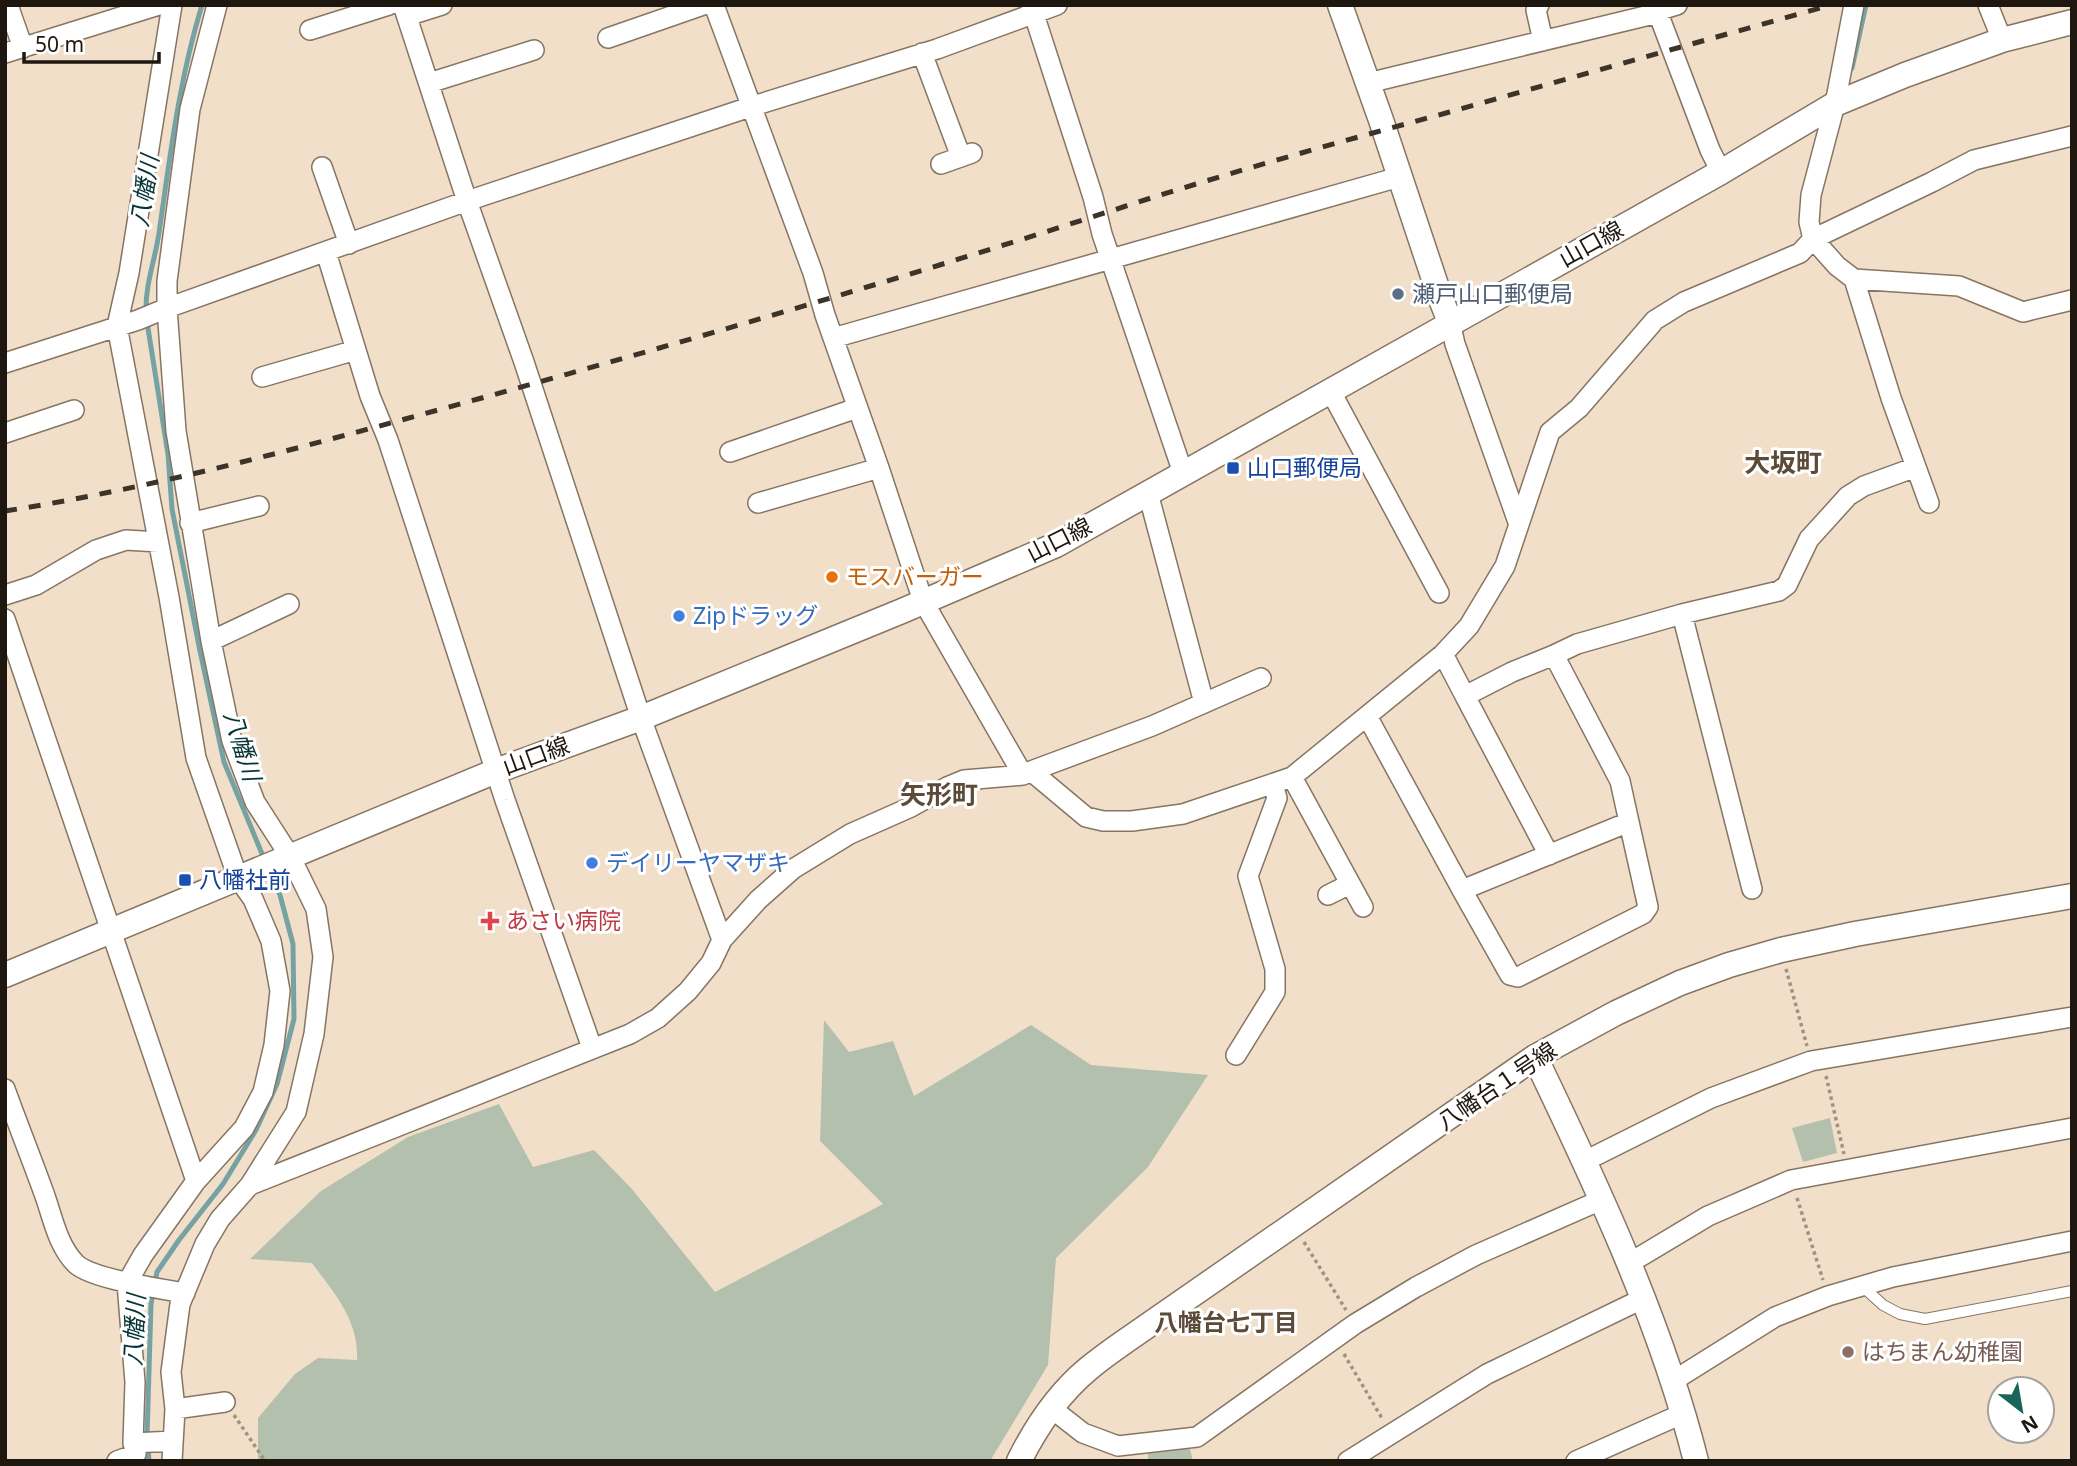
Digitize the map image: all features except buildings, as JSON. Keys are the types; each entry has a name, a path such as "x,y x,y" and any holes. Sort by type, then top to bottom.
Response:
{"street":[{"path":"8,5 14,50 159,5"},
{"path":"117,1461 136,1454 135,1284 143,1255 195,1181 244,1128 263,1092 274,1045 280,990 271,941 196,758 117,326 129,273 172,5"},
{"path":"136,1443 170,1448 175,1409 171,1372 180,1304 176,1292 220,1219 250,1185 296,1112 314,1034 323,957 316,909 255,802 232,741 190,523 162,310 190,109 217,5"},
{"path":"310,30 389,5"},
{"path":"442,5 405,11 641,718 722,940"},
{"path":"608,38 703,5"},
{"path":"714,5 813,273 923,601 1027,773 1086,817 1103,821 1132,821 1183,814 1292,777 1443,654 1469,626 1505,566 1550,432 1579,408 1655,320 1684,302 1800,253 1813,239 1974,160 2072,136"},
{"path":"5,363 138,320 467,201 750,107 922,54 1032,9 1057,5"},
{"path":"1340,5 1518,523"},
{"path":"1539,5 1536,9 1542,41"},
{"path":"1368,83 1677,5"},
{"path":"1854,5 1835,104 1811,195 1809,222 1813,239 1837,267 1854,279 1959,286 2023,312 2072,300"},
{"path":"1988,5 2002,40"},
{"path":"1032,9 1093,197 1102,234 1182,473"},
{"path":"1657,10 1710,150 1721,172"},
{"name":"山口線","path":"5,975 496,771 641,718 1056,545 1721,172 1835,104 2002,40 2072,22"},
{"path":"429,83 534,50"},
{"path":"922,54 967,155 942,164"},
{"path":"322,167 349,244"},
{"path":"833,338 1399,177"},
{"path":"326,252 370,396 393,454 496,771 592,1048"},
{"path":"1854,279 1891,398 1929,503"},
{"path":"262,377 356,350"},
{"path":"1331,390 1439,593"},
{"path":"743,453 858,408"},
{"path":"5,433 74,410"},
{"path":"1465,696 1511,672 1577,644 1682,614 1779,592 1787,585 1809,539 1848,496 1864,486 1916,467"},
{"path":"772,503 879,468"},
{"path":"1148,493 1204,703"},
{"path":"190,523 259,506"},
{"path":"5,595 36,585 96,550 125,540 158,542"},
{"path":"211,641 289,604"},
{"path":"1682,614 1752,889"},
{"path":"5,619 10,645 112,931 195,1181"},
{"path":"1443,654 1549,855"},
{"path":"1367,716 1510,975 1518,977 1643,914 1648,907 1620,781 1554,655"},
{"path":"250,1185 630,1034 658,1018 688,991 710,963 722,940 758,900 793,869 849,834 964,780 1027,773 1152,726 1261,678"},
{"path":"1292,777 1363,907"},
{"path":"1236,1055 1275,992 1275,969 1248,876 1277,798 1273,785"},
{"path":"1462,890 1629,822"},
{"path":"1328,895 1350,884"},
{"name":"八幡台１号線","path":"1019,1461 1051,1408 1086,1370 1535,1057 1616,1013 1680,983 1781,950 1855,934 2072,896"},
{"path":"1585,1161 1711,1098 1816,1060 2072,1017"},
{"path":"1535,1057 1585,1161 1642,1299 1684,1413 1696,1461"},
{"path":"5,1090 59,1240 77,1265 88,1271 135,1284 176,1292"},
{"path":"1628,1264 1708,1216 1791,1180 2072,1128"},
{"path":"1051,1408 1083,1433 1118,1446 1197,1437 1354,1324 1416,1287 1476,1255 1601,1199"},
{"path":"1673,1381 1775,1317 1828,1296 1893,1277 2072,1241"},
{"path":"1348,1461 1487,1374 1642,1299"},
{"path":"175,1409 225,1402"},
{"path":"1576,1461 1684,1413"}],"lane":[{"path":"1862,1286 1892,1310 1925,1319 2072,1291"}],"path":[{"path":"1781,950 1848,1169"},
{"path":"1791,1180 1828,1296"},
{"path":"1294,1225 1354,1324"},
{"path":"1335,1339 1391,1434"},
{"path":"225,1402 265,1461"}],"green space":[{"path":"824,1020 849,1052 893,1041 914,1096 1031,1025 1091,1065 1208,1075 1148,1167 1056,1258 1048,1365 990,1461 258,1461 258,1418 295,1374 318,1358 357,1360 357,1346 344,1308 312,1263 250,1259 321,1191 408,1137 499,1104 533,1167 594,1150 632,1189 715,1292 883,1204 820,1141"},
{"path":"1830,1118 1837,1153 1803,1162 1792,1128"},
{"path":"1189,1445 1193,1461 1148,1461 1148,1453"}],"waterway":[{"name":"八幡川","path":"146,313 181,90 202,5"},
{"path":"1852,68 1866,5"},
{"name":"八幡川","path":"147,322 168,454 172,509 224,762 265,861"},
{"name":"八幡川","path":"155,1283 157,1272 223,1184 256,1130 277,1084 294,1019 293,944 280,895 270,873"},
{"name":"八幡川","path":"147,1437 153,1293"},
{"name":"八幡川","path":"148,1446 149,1461"}],"railway":[{"path":"5,511 184,476 478,399 803,306 1245,169 1831,5"}],"place":[{"name":"瀬戸山口郵便局","path":"1398,294"},
{"name":"山口郵便局","path":"1233,468"},
{"name":"モスバーガー","path":"832,577"},
{"name":"Zipドラッグ","path":"679,616"},
{"name":"デイリーヤマザキ","path":"592,863"},
{"name":"八幡社前","path":"185,880"},
{"name":"あさい病院","path":"490,921"},
{"name":"はちまん幼稚園","path":"1848,1352"}],"district":[{"name":"大坂町","path":"1783,463"},
{"name":"矢形町","path":"939,795"},
{"name":"八幡台七丁目","path":"1226,1323"}]}
